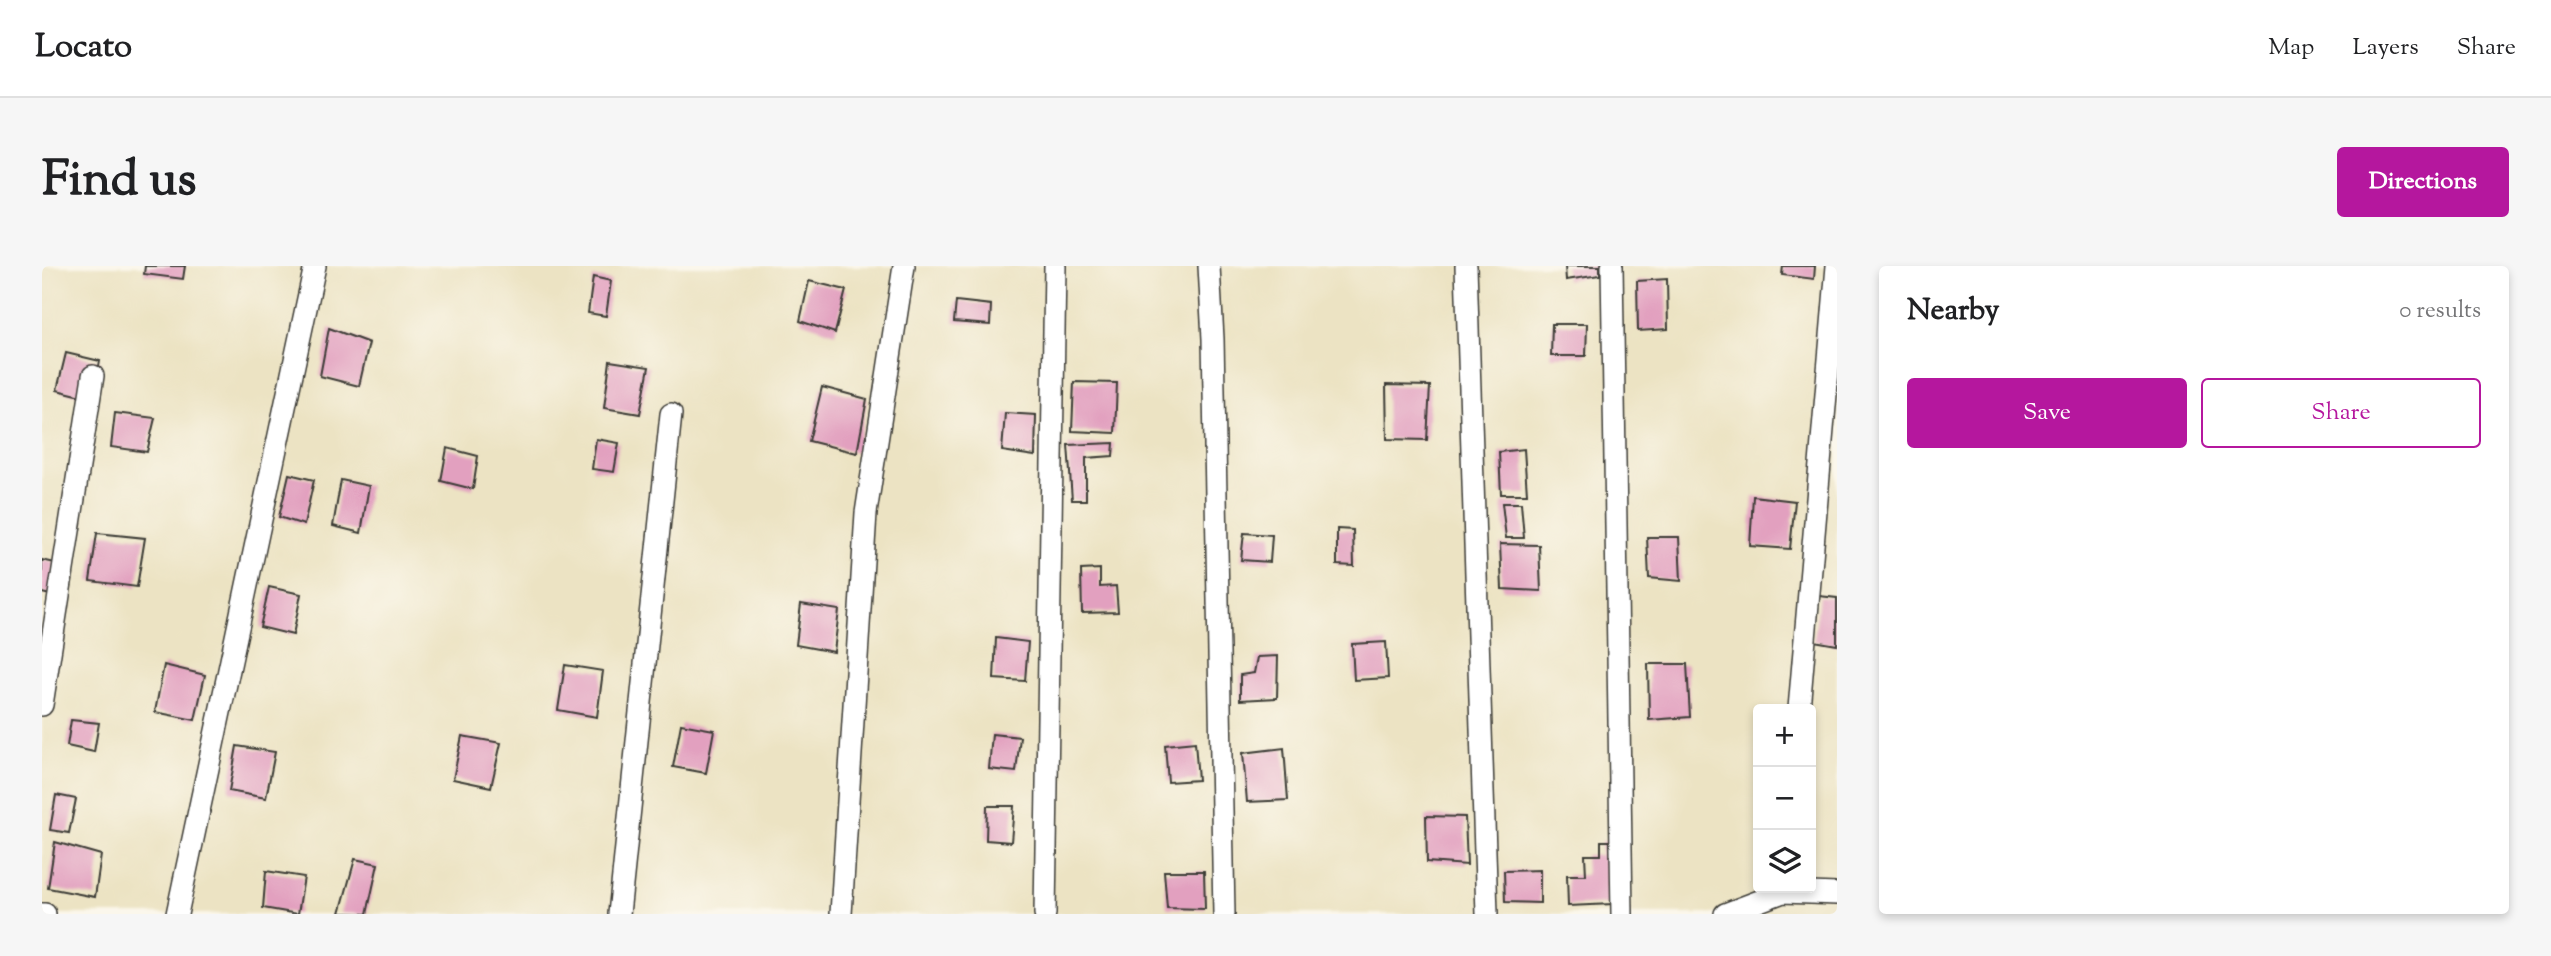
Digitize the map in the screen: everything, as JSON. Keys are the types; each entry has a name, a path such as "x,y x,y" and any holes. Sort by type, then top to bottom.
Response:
{"street":[{"path":"177,914 315,266"},
{"path":"841,914 866,513 904,266"},
{"path":"1045,914 1055,266"},
{"path":"1209,266 1213,339 1224,914"},
{"path":"1466,266 1487,914"},
{"path":"1612,266 1622,914"},
{"path":"1798,704 1837,266"},
{"path":"42,705 93,376"},
{"path":"619,914 671,414"},
{"path":"1816,892 1837,894"},
{"path":"1724,914 1776,893"}],"building":[{"path":"145,266 185,266 183,279 144,274"},
{"path":"1565,266 1600,266 1600,275 1566,280"},
{"path":"1783,266 1815,266 1814,279 1782,275"},
{"path":"593,277 611,281 606,316 588,313"},
{"path":"1667,279 1668,329 1638,331 1637,281"},
{"path":"809,281 846,290 835,333 800,321"},
{"path":"956,301 991,305 990,325 954,322"},
{"path":"1552,324 1587,324 1586,356 1551,356"},
{"path":"329,328 369,343 359,386 320,376"},
{"path":"66,353 100,361 93,399 57,390"},
{"path":"610,361 649,367 640,414 604,408"},
{"path":"1074,382 1117,383 1115,433 1072,431"},
{"path":"1386,385 1430,386 1427,440 1387,439"},
{"path":"822,387 867,399 857,453 809,441"},
{"path":"115,413 155,418 147,452 111,447"},
{"path":"1005,413 1036,415 1035,456 1002,451"},
{"path":"596,439 619,443 614,472 592,469"},
{"path":"1114,443 1113,456 1086,458 1086,500 1072,500 1068,445"},
{"path":"447,448 478,456 473,489 441,481"},
{"path":"1524,449 1527,494 1501,494 1499,452"},
{"path":"289,474 314,480 304,525 279,517"},
{"path":"341,480 369,486 361,533 333,526"},
{"path":"1753,496 1795,501 1790,549 1750,546"},
{"path":"1502,503 1521,503 1524,538 1506,538"},
{"path":"1337,529 1353,530 1354,566 1337,565"},
{"path":"97,533 145,538 137,587 90,581"},
{"path":"1244,533 1272,535 1270,562 1241,560"},
{"path":"1647,537 1679,537 1681,581 1649,578"},
{"path":"1500,544 1539,545 1541,591 1502,589"},
{"path":"42,560 55,563 50,595 42,593"},
{"path":"1100,569 1100,587 1116,586 1118,612 1082,613 1081,570"},
{"path":"269,587 301,594 293,635 260,627"},
{"path":"1819,596 1837,598 1837,645 1814,641"},
{"path":"801,604 839,610 834,652 796,645"},
{"path":"996,638 1028,642 1025,681 994,679"},
{"path":"1386,642 1388,678 1354,680 1352,644"},
{"path":"1278,656 1277,698 1240,700 1240,675 1254,673 1257,657"},
{"path":"1648,664 1687,664 1690,717 1649,720"},
{"path":"164,665 205,675 195,720 155,712"},
{"path":"565,665 603,671 597,717 558,710"},
{"path":"71,720 99,723 94,752 67,746"},
{"path":"681,724 714,730 706,773 673,767"},
{"path":"992,734 1020,737 1016,772 989,769"},
{"path":"462,736 501,743 491,787 453,779"},
{"path":"1195,742 1198,780 1168,782 1165,745"},
{"path":"237,746 275,752 266,798 229,791"},
{"path":"1284,748 1288,800 1247,802 1243,753"},
{"path":"56,795 76,799 69,833 50,830"},
{"path":"987,806 1014,806 1011,842 986,840"},
{"path":"1426,816 1465,817 1467,865 1427,862"},
{"path":"1601,841 1612,841 1613,904 1568,906 1567,875 1586,875 1585,855 1601,855"},
{"path":"55,842 101,855 95,897 48,888"},
{"path":"355,859 378,864 367,914 340,913"},
{"path":"1540,870 1540,903 1505,902 1504,871"},
{"path":"266,871 304,877 298,914 263,908"},
{"path":"1164,871 1204,871 1205,909 1167,908"}]}
